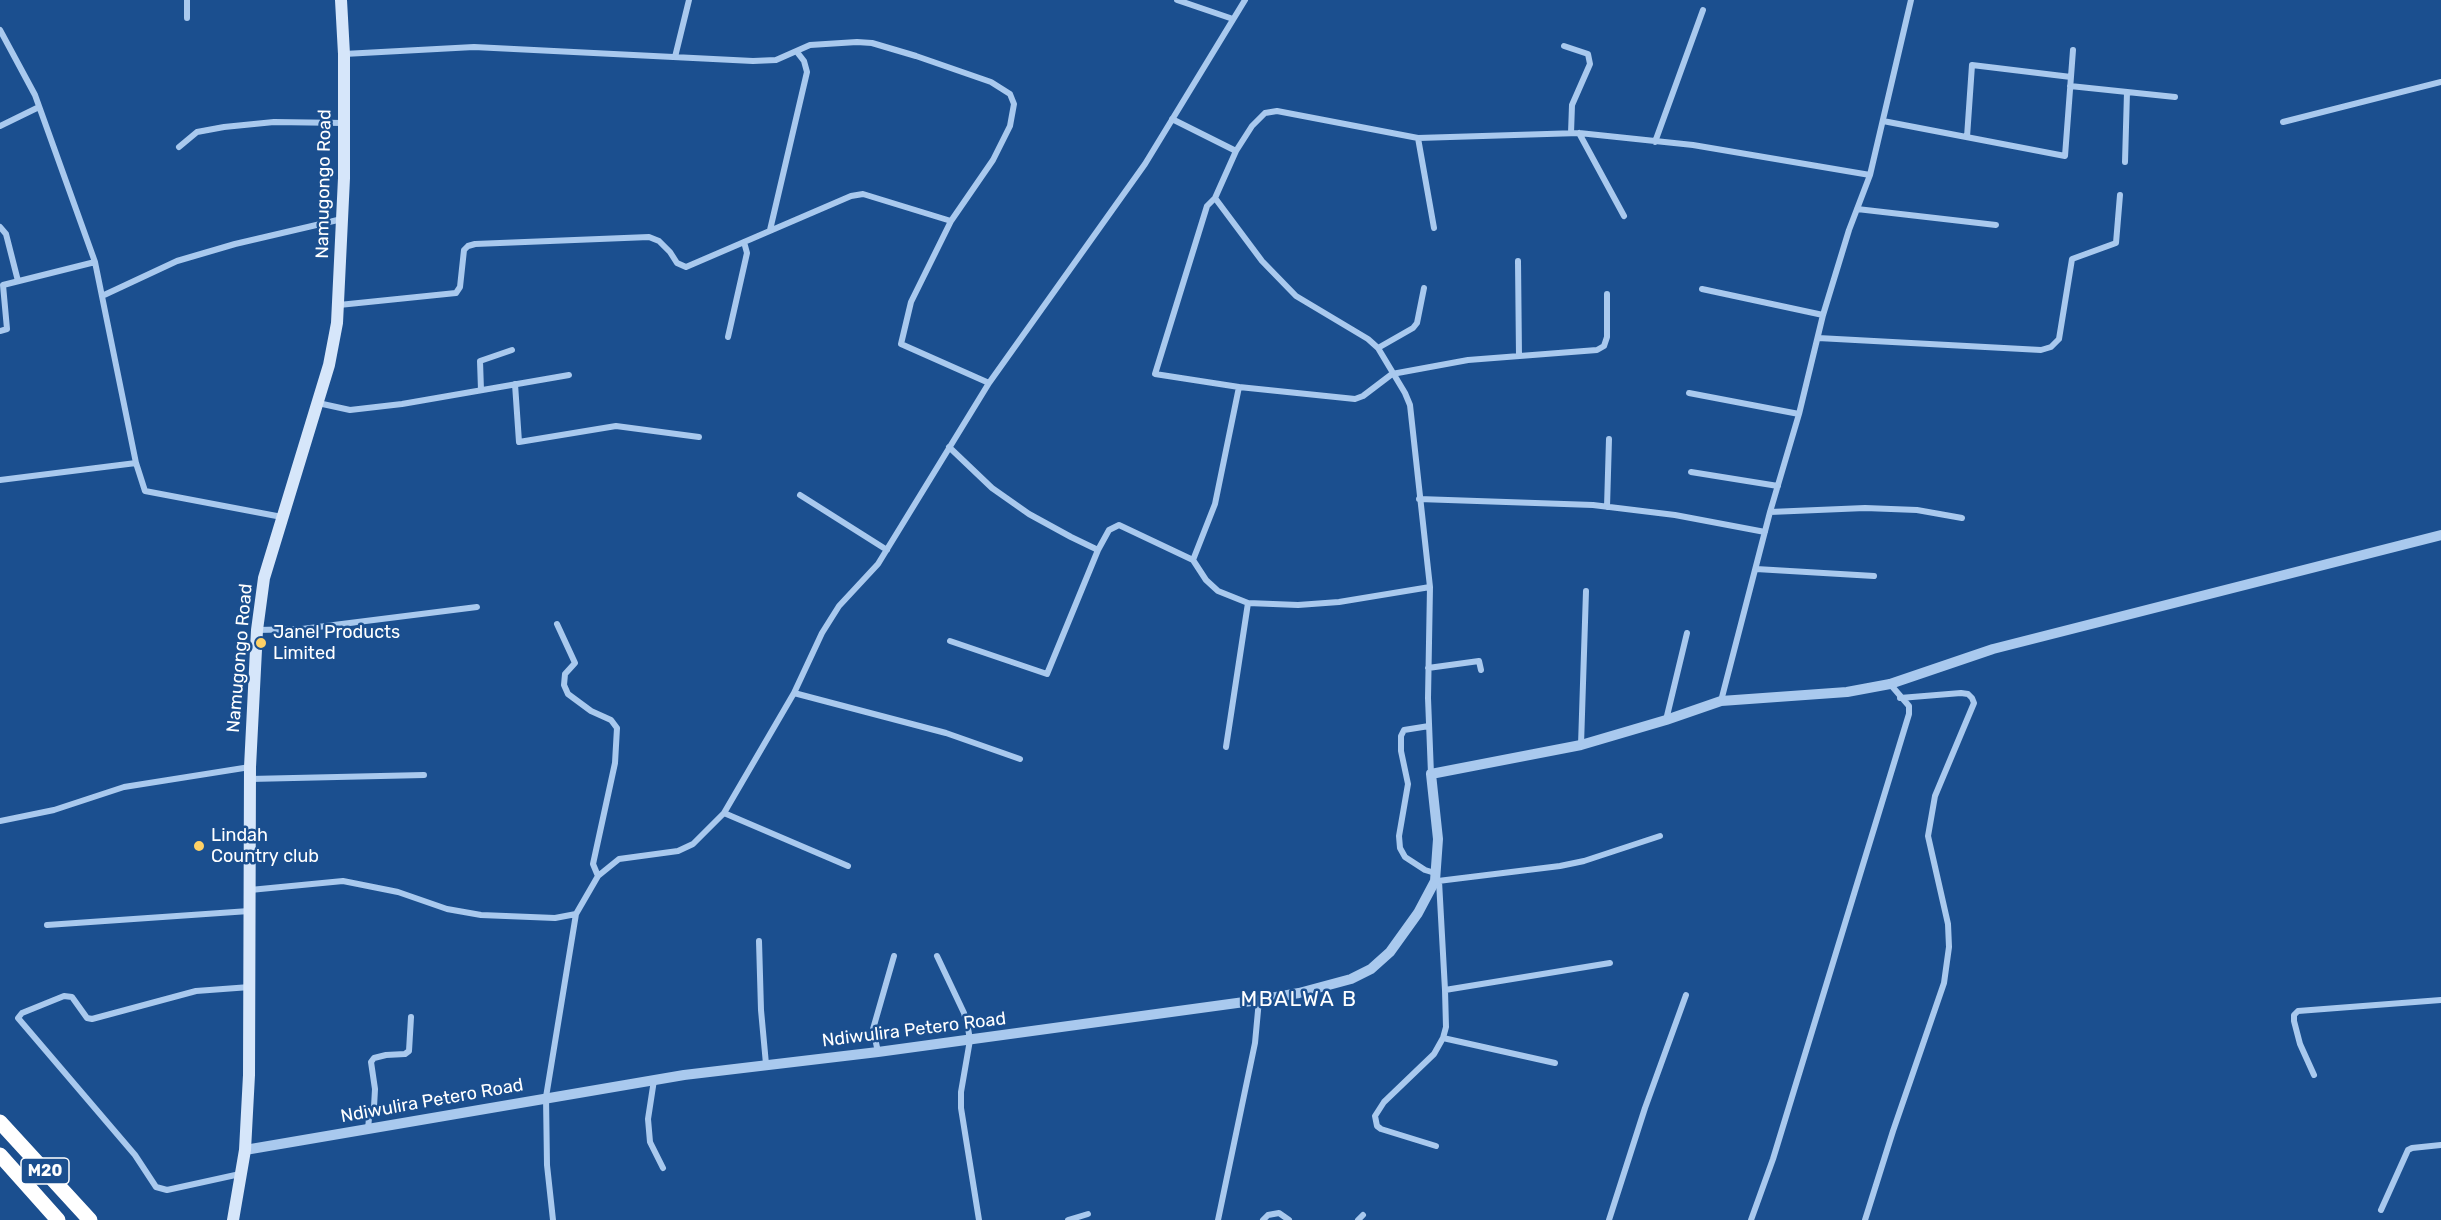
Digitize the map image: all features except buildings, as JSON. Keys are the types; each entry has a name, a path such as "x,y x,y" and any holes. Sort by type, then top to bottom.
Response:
{"highway":[{"name":"M20","path":"0,1122 90,1220"},
{"name":"M20","path":"0,1155 58,1220"}],"main road":[{"name":"Namugongo Road","path":"233,1220 245,1150 249,1075 250,773 257,630 264,578 329,365 339,305 344,123 341,0"}],"street":[{"path":"187,0 187,18"},
{"path":"675,57 689,0"},
{"path":"1177,0 1233,19"},
{"path":"552,1220 547,1165 546,1097 576,914 598,876 619,859 678,851 693,844 724,813 794,693 822,633 839,606 878,564 988,383 1145,164 1245,0"},
{"path":"1721,701 1770,512 1799,414 1823,315 1870,174 1911,0"},
{"path":"1655,142 1703,10"},
{"path":"0,30 39,107 95,262 136,463 144,491 283,517"},
{"path":"344,54 474,47 753,61 776,60 810,45 823,43 872,44 946,65 991,82 1010,94 1014,104 1010,126 993,160 963,200 951,221 911,302 902,344 988,383"},
{"path":"1564,46 1588,54 1590,64 1572,105 1571,133"},
{"path":"1883,121 2065,156 2073,50"},
{"path":"771,230 807,72 804,61 797,52"},
{"path":"1967,137 1972,65 2071,77"},
{"path":"2283,122 2441,82"},
{"path":"2070,86 2175,97"},
{"path":"2125,162 2127,92"},
{"path":"0,126 39,107"},
{"path":"1607,294 1607,337 1604,345 1597,350 1468,360 1392,374 1363,396 1355,399 1239,387 1155,374 1207,206 1215,198 1236,152 1252,126 1265,113 1277,111 1418,138 1579,133 1693,145 1870,174"},
{"path":"1172,119 1236,152"},
{"path":"180,147 197,132 224,127 274,122 344,123"},
{"path":"1579,133 1624,216"},
{"path":"1418,138 1434,228"},
{"path":"339,305 456,293 460,287 464,250 475,244 649,237 659,241 677,263 686,267 851,196 863,194 951,221"},
{"path":"1818,338 2041,350 2051,347 2059,339 2072,259 2116,243 2120,195"},
{"path":"1215,198 1262,261 1296,296 1368,339 1378,348 1410,405 1430,587 1428,668 1431,774 1581,745 1721,701 1847,692 1890,684 1993,649 2441,535"},
{"path":"1857,209 1996,225"},
{"path":"102,296 177,261 235,244 342,219"},
{"path":"0,227 6,234 18,281"},
{"path":"728,337 747,253 744,242"},
{"path":"1518,261 1519,356"},
{"path":"0,331 7,329 3,285 95,262"},
{"path":"1378,348 1413,328 1417,323 1424,288"},
{"path":"1702,289 1823,315"},
{"path":"481,390 480,361 512,350"},
{"path":"317,403 350,410 402,405 568,375"},
{"path":"515,384 519,442 616,426 699,437"},
{"path":"1194,560 1215,504 1239,387"},
{"path":"1689,393 1799,414"},
{"path":"1607,507 1609,439"},
{"path":"949,447 992,488 1029,514 1098,550"},
{"path":"0,480 136,463"},
{"path":"1691,472 1778,486"},
{"path":"800,495 887,550"},
{"path":"1419,499 1540,502 1607,507 1675,515 1765,532"},
{"path":"1770,512 1865,508 1917,510 1962,518"},
{"path":"950,642 1047,674 1098,550 1109,530 1119,525 1194,560 1206,580 1218,591 1248,603 1339,602 1430,587"},
{"path":"1756,569 1874,576"},
{"path":"1581,745 1586,591"},
{"path":"1226,747 1248,603"},
{"path":"257,630 302,629 477,607"},
{"path":"557,624 575,663 565,674 564,685 568,694 591,711 611,720 617,728 615,763 593,864 598,876"},
{"path":"1666,720 1687,633"},
{"path":"1428,668 1479,661 1481,670"},
{"path":"1750,1220 1773,1159 1901,747 1909,714 1908,706 1890,684"},
{"path":"794,693 946,733 1020,759"},
{"path":"1865,1220 1944,983 1949,947 1948,924 1928,836 1935,796 1974,703 1968,694 1961,693 1900,698"},
{"path":"1429,726 1404,730 1401,736 1401,751 1408,784 1399,836 1400,848 1405,857 1436,878 1560,866 1584,861 1660,836"},
{"path":"0,821 54,810 124,787 250,773 424,775"},
{"name":"Ndiwulira Petero Road","path":"245,1150 654,1080 1259,1000 1299,993 1351,979 1371,969 1396,944 1418,913 1436,878 1438,839 1431,774"},
{"path":"724,813 848,866"},
{"path":"1436,878 1446,990 1446,1027 1434,1054 1384,1102 1375,1116 1377,1126 1381,1130 1436,1146"},
{"path":"250,890 343,881 398,892 447,909 481,915 555,918 576,914"},
{"path":"47,925 250,911"},
{"path":"759,941 761,1010 766,1064"},
{"path":"878,1052 873,1029 894,956"},
{"path":"937,956 963,1012 970,1040 961,1092 961,1108 979,1220"},
{"path":"1446,990 1610,963"},
{"path":"241,1174 167,1191 156,1187 135,1155 18,1018 22,1013 64,996 72,997 87,1018 92,1019 196,991 250,987"},
{"path":"1609,1220 1645,1108 1686,995"},
{"path":"1218,1220 1255,1043 1259,1000"},
{"path":"2314,1075 2300,1044 2294,1022 2294,1015 2298,1011 2441,1000"},
{"path":"368,1129 369,1118 374,1107 375,1089 371,1062 374,1058 405,1054 409,1051 411,1017"},
{"path":"1443,1038 1555,1063"},
{"path":"654,1080 648,1119 650,1142 663,1168"},
{"path":"2381,1210 2408,1150 2441,1145"},
{"path":"1263,1220 1268,1215 1279,1213 1289,1220"},
{"path":"1068,1220 1088,1214"}],"place":[{"name":"Janel Products Limited","path":"261,643"},
{"name":"Lindah Country club","path":"199,846"}],"district":[{"name":"MBALWA B","path":"1299,1000"}]}
